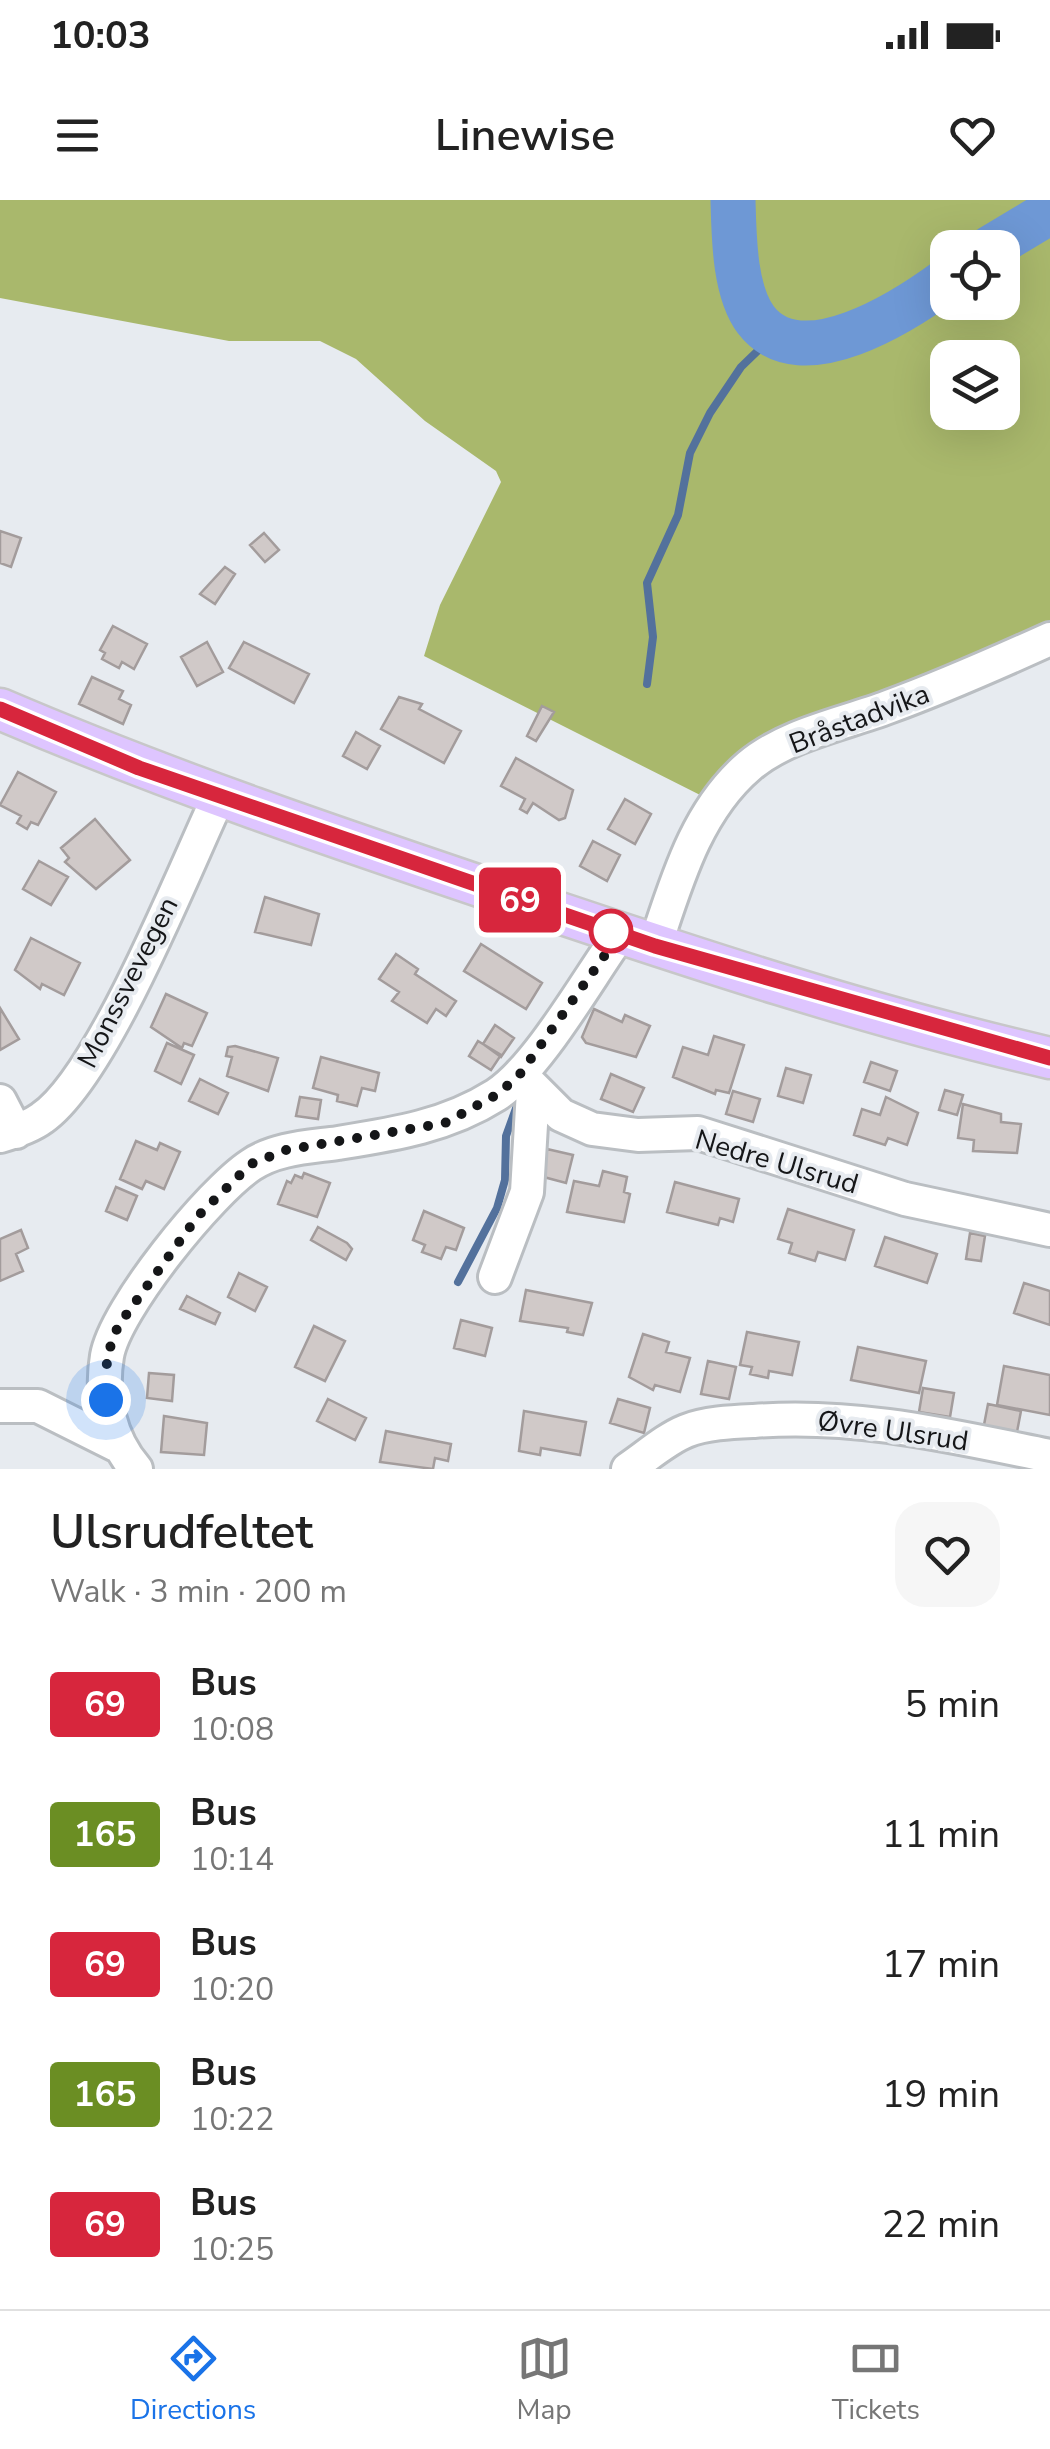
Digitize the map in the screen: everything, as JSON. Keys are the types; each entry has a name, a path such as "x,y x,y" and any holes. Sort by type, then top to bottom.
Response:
{"main road":[{"path":"0,709 139,768 637,940 1050,1058"}],"street":[{"name":"Bråstadvika","path":"526,1083 637,940 719,800 751,765 787,743 938,688 1050,640"},
{"name":"Monssvevegen","path":"8,1134 44,1118 81,1075 107,1032 219,796"},
{"path":"126,1457 106,1400 107,1356 118,1326 198,1216 251,1164 286,1150 445,1123 526,1083 527,1192 495,1276"},
{"name":"Nedre Ulsrud","path":"526,1083 560,1114 592,1129 638,1135 698,1133 904,1199 1050,1230"},
{"path":"0,1101 8,1134"},
{"path":"0,1406 38,1406 126,1457"},
{"name":"Øvre Ulsrud","path":"628,1469 685,1431 723,1423 792,1418 829,1417 927,1431 1050,1456"}],"green space":[{"path":"0,200 1050,200 1050,638 811,725 720,805 424,656 440,605 501,482 496,471 425,421 356,359 320,341 229,341 0,298"}],"building":[{"path":"0,531 21,538 11,567 0,563"},
{"path":"264,533 279,550 265,562 250,545"},
{"path":"225,567 235,574 215,604 200,594"},
{"path":"113,626 147,644 134,669 122,662 119,668 102,659 105,653 100,650"},
{"path":"207,642 223,672 197,686 181,657"},
{"path":"244,642 309,674 294,703 229,668"},
{"path":"92,677 123,691 119,699 131,705 123,724 79,704"},
{"path":"399,697 422,704 419,709 461,731 444,763 381,729"},
{"path":"542,706 554,712 536,741 527,736"},
{"path":"356,732 380,746 367,769 343,756"},
{"path":"516,758 573,790 565,818 559,820 533,803 527,813 520,809 525,799 501,786"},
{"path":"18,772 56,792 38,825 31,822 27,829 17,823 21,816 0,805"},
{"path":"625,799 651,814 635,844 608,829"},
{"path":"95,819 130,860 96,889 65,862 69,858 61,848"},
{"path":"593,841 620,855 607,881 580,866"},
{"path":"39,861 68,877 51,905 23,889"},
{"path":"265,897 319,914 311,945 255,932"},
{"path":"31,938 80,963 64,995 42,984 40,989 15,970"},
{"path":"481,944 542,983 526,1009 464,971"},
{"path":"396,954 418,969 415,974 456,1001 446,1016 436,1009 427,1023 392,1001 399,992 379,979"},
{"path":"166,994 207,1013 192,1046 184,1043 182,1048 151,1027"},
{"path":"0,1008 19,1039 0,1050"},
{"path":"594,1009 622,1022 625,1015 650,1026 636,1057 586,1043 582,1037"},
{"path":"495,1025 514,1038 501,1057 483,1044"},
{"path":"714,1036 744,1045 729,1093 716,1090 715,1094 673,1077 683,1047 708,1055"},
{"path":"478,1041 501,1055 491,1070 469,1056"},
{"path":"167,1043 194,1055 181,1084 155,1071"},
{"path":"228,1047 278,1058 268,1091 227,1076 232,1057 226,1056"},
{"path":"321,1057 379,1073 375,1091 362,1088 357,1106 313,1088"},
{"path":"871,1062 897,1071 890,1091 864,1082"},
{"path":"786,1068 811,1075 803,1103 778,1096"},
{"path":"611,1074 644,1088 633,1112 601,1099"},
{"path":"200,1079 228,1093 218,1114 189,1101"},
{"path":"945,1090 963,1095 957,1115 939,1110"},
{"path":"733,1091 760,1099 753,1122 726,1114"},
{"path":"300,1097 321,1100 318,1119 296,1116"},
{"path":"886,1097 918,1113 907,1145 888,1138 885,1145 854,1135 862,1109 880,1115"},
{"path":"963,1104 1001,1114 1001,1122 1021,1124 1017,1153 973,1151 974,1140 958,1138"},
{"path":"136,1141 157,1150 160,1143 180,1152 164,1189 146,1181 142,1189 120,1179"},
{"path":"547,1149 573,1155 566,1183 540,1176"},
{"path":"603,1171 627,1177 624,1192 630,1194 624,1222 567,1212 574,1181 599,1186"},
{"path":"304,1173 330,1183 317,1217 278,1204 287,1181 291,1183 295,1175 302,1178"},
{"path":"675,1182 739,1199 733,1222 720,1218 718,1225 667,1212"},
{"path":"116,1187 137,1196 127,1220 106,1211"},
{"path":"788,1209 854,1230 845,1260 818,1252 815,1261 789,1253 792,1243 778,1239"},
{"path":"424,1211 464,1228 456,1250 446,1247 441,1259 422,1252 425,1245 413,1240"},
{"path":"318,1227 347,1243 352,1249 346,1260 311,1240"},
{"path":"21,1230 28,1248 16,1254 23,1271 0,1281 0,1239"},
{"path":"970,1233 985,1236 981,1261 966,1259"},
{"path":"885,1237 937,1254 927,1283 875,1266"},
{"path":"239,1273 267,1287 255,1311 228,1297"},
{"path":"1024,1283 1050,1291 1050,1325 1014,1313"},
{"path":"526,1290 592,1303 583,1335 567,1332 568,1328 520,1321"},
{"path":"187,1296 220,1313 215,1324 180,1309"},
{"path":"461,1320 492,1328 485,1356 454,1348"},
{"path":"314,1326 345,1341 325,1381 295,1367"},
{"path":"747,1332 799,1342 792,1375 769,1371 768,1378 750,1374 752,1367 740,1365"},
{"path":"643,1334 669,1342 666,1352 690,1358 680,1392 655,1385 653,1390 629,1377"},
{"path":"858,1347 926,1361 919,1393 851,1380"},
{"path":"708,1361 736,1367 729,1399 701,1394"},
{"path":"1004,1366 1050,1375 1050,1415 997,1405"},
{"path":"149,1373 174,1375 172,1401 147,1398"},
{"path":"923,1388 954,1393 950,1417 919,1412"},
{"path":"328,1399 366,1418 355,1440 317,1421"},
{"path":"618,1399 650,1408 644,1433 610,1423"},
{"path":"988,1404 1021,1411 1016,1437 983,1430"},
{"path":"524,1411 586,1422 580,1455 541,1448 540,1455 519,1451"},
{"path":"164,1416 207,1423 204,1455 161,1452"},
{"path":"386,1431 451,1444 448,1461 435,1458 433,1469 380,1462"}],"waterway":[{"path":"733,200 743,294 756,320 775,336 799,343 853,333 930,291"},
{"path":"1020,230 1050,212"},
{"path":"647,684 653,637 647,583 678,515 690,453 710,413 741,367 773,336"},
{"path":"458,1282 497,1208 505,1180 506,1136 519,1100"}],"bus line":[{"name":"69","path":"0,709 139,768 655,946 976,1041 1050,1058"}],"route":[{"path":"106,1400 107,1356 118,1326 160,1263 198,1216 251,1164 286,1150 445,1123 498,1094 520,1074 620,934 611,931"}]}
